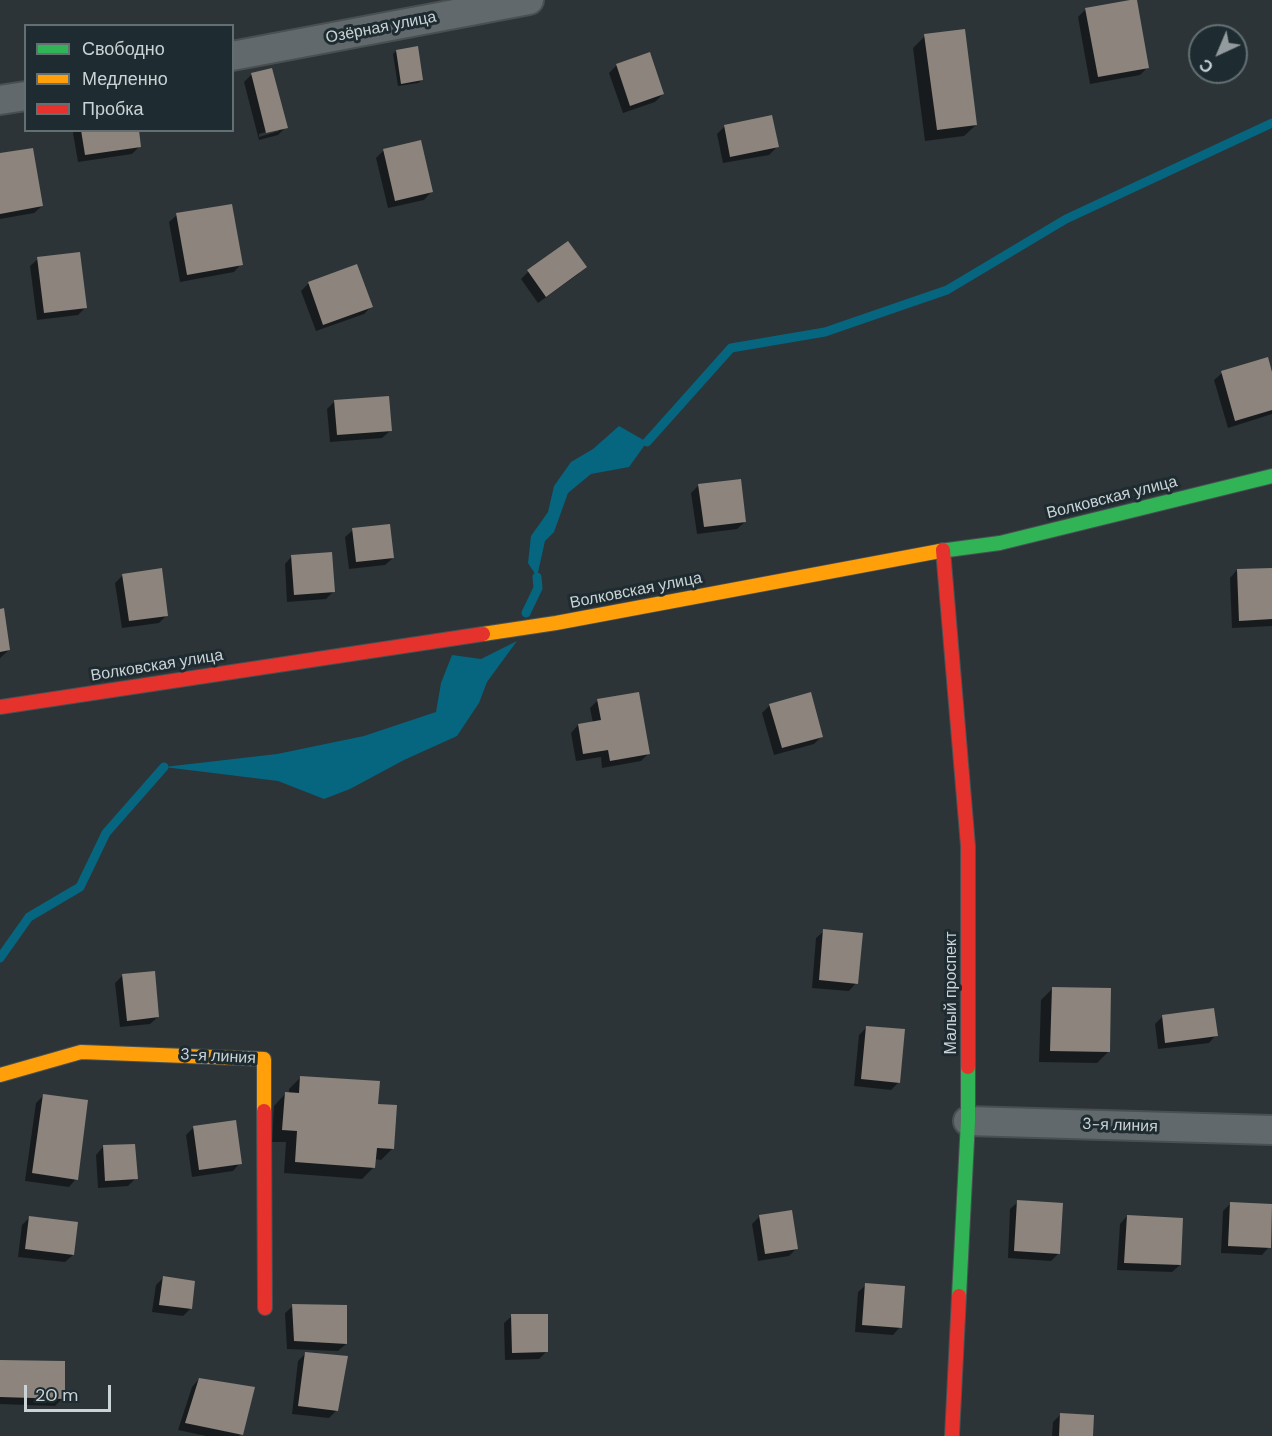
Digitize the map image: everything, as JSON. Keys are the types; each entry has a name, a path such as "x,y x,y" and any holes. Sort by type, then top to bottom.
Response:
{"street":[{"name":"Озёрная улица","path":"234,56 529,0"},
{"path":"0,100 24,96"},
{"name":"Волковская улица","path":"0,707 556,623 944,550 1000,543 1272,476"},
{"name":"Малый проспект","path":"944,550 968,846 968,1121 952,1436"},
{"name":"3-я линия","path":"0,1075 81,1052 264,1059 265,1308"},
{"name":"3-я линия","path":"968,1121 1272,1131"}],"water":[{"path":"619,426 647,442 629,467 591,474 568,493 554,532 545,541 537,577 528,563 531,536 548,512 554,486 571,462 593,449"},
{"path":"517,641 487,682 479,703 457,736 404,760 350,789 324,799 278,781 164,767 277,754 364,736 436,712 441,683 452,655 481,659"}],"building":[{"path":"1137,0 1149,68 1098,77 1085,8"},
{"path":"965,29 977,125 937,130 924,34"},
{"path":"418,46 423,80 401,84 396,50"},
{"path":"650,52 664,94 630,106 616,64"},
{"path":"272,68 288,128 266,133 251,73"},
{"path":"772,115 779,147 730,157 724,125"},
{"path":"81,132 139,132 141,147 85,155"},
{"path":"421,140 433,192 395,201 383,149"},
{"path":"33,148 43,206 0,214 0,153"},
{"path":"232,204 243,265 187,275 176,213"},
{"path":"568,241 587,267 546,297 527,270"},
{"path":"80,252 87,308 44,313 37,257"},
{"path":"357,264 373,307 323,325 308,282"},
{"path":"1268,357 1272,372 1272,410 1235,421 1221,371"},
{"path":"389,396 392,431 337,435 334,400"},
{"path":"741,479 746,522 704,527 698,484"},
{"path":"390,524 394,558 356,562 352,528"},
{"path":"332,552 335,592 294,595 291,555"},
{"path":"162,568 168,616 129,621 122,574"},
{"path":"1272,568 1272,619 1239,621 1237,569"},
{"path":"4,608 10,650 0,652 0,609"},
{"path":"639,692 650,754 610,761 608,750 583,754 578,724 601,720 597,699"},
{"path":"811,692 823,737 782,748 769,704"},
{"path":"823,929 863,933 858,984 819,980"},
{"path":"155,971 159,1017 127,1021 122,974"},
{"path":"1052,987 1111,988 1110,1052 1050,1051"},
{"path":"1214,1008 1218,1036 1165,1043 1162,1015"},
{"path":"866,1026 905,1029 900,1083 861,1079"},
{"path":"300,1076 380,1081 378,1104 397,1105 394,1149 377,1148 375,1168 295,1162 297,1131 282,1130 285,1092 299,1093"},
{"path":"43,1094 88,1100 78,1180 32,1173"},
{"path":"236,1120 242,1164 199,1170 193,1126"},
{"path":"135,1144 138,1179 105,1181 103,1145"},
{"path":"1017,1200 1063,1203 1060,1254 1014,1251"},
{"path":"1230,1202 1272,1204 1271,1248 1228,1246"},
{"path":"792,1210 798,1249 765,1254 759,1215"},
{"path":"1127,1215 1183,1218 1181,1265 1124,1263"},
{"path":"29,1216 78,1222 74,1255 25,1249"},
{"path":"163,1276 195,1281 192,1309 159,1305"},
{"path":"865,1283 905,1286 902,1328 862,1325"},
{"path":"292,1304 347,1305 347,1344 294,1341"},
{"path":"511,1314 548,1314 548,1352 512,1353"},
{"path":"305,1352 348,1356 338,1411 298,1406"},
{"path":"0,1360 65,1361 65,1399 0,1397"},
{"path":"199,1378 255,1387 243,1435 185,1423"},
{"path":"1060,1413 1094,1415 1093,1436 1059,1436"}],"waterway":[{"path":"647,442 731,348 825,332 947,290 1066,219 1272,123"},
{"path":"526,613 538,588 537,577"},
{"path":"0,958 29,917 80,887 106,833 164,767"}],"traffic: fast":[{"path":"940,551 1000,543 1272,476"},
{"path":"959,1296 968,1121 968,1067"}],"traffic: slow":[{"path":"483,634 556,623 940,551"},
{"path":"0,1075 81,1052 264,1059 264,1111"}],"traffic: jam":[{"path":"943,550 968,846 968,1067"},
{"path":"0,707 483,634"},
{"path":"264,1111 265,1308"},
{"path":"952,1436 959,1296"}]}
